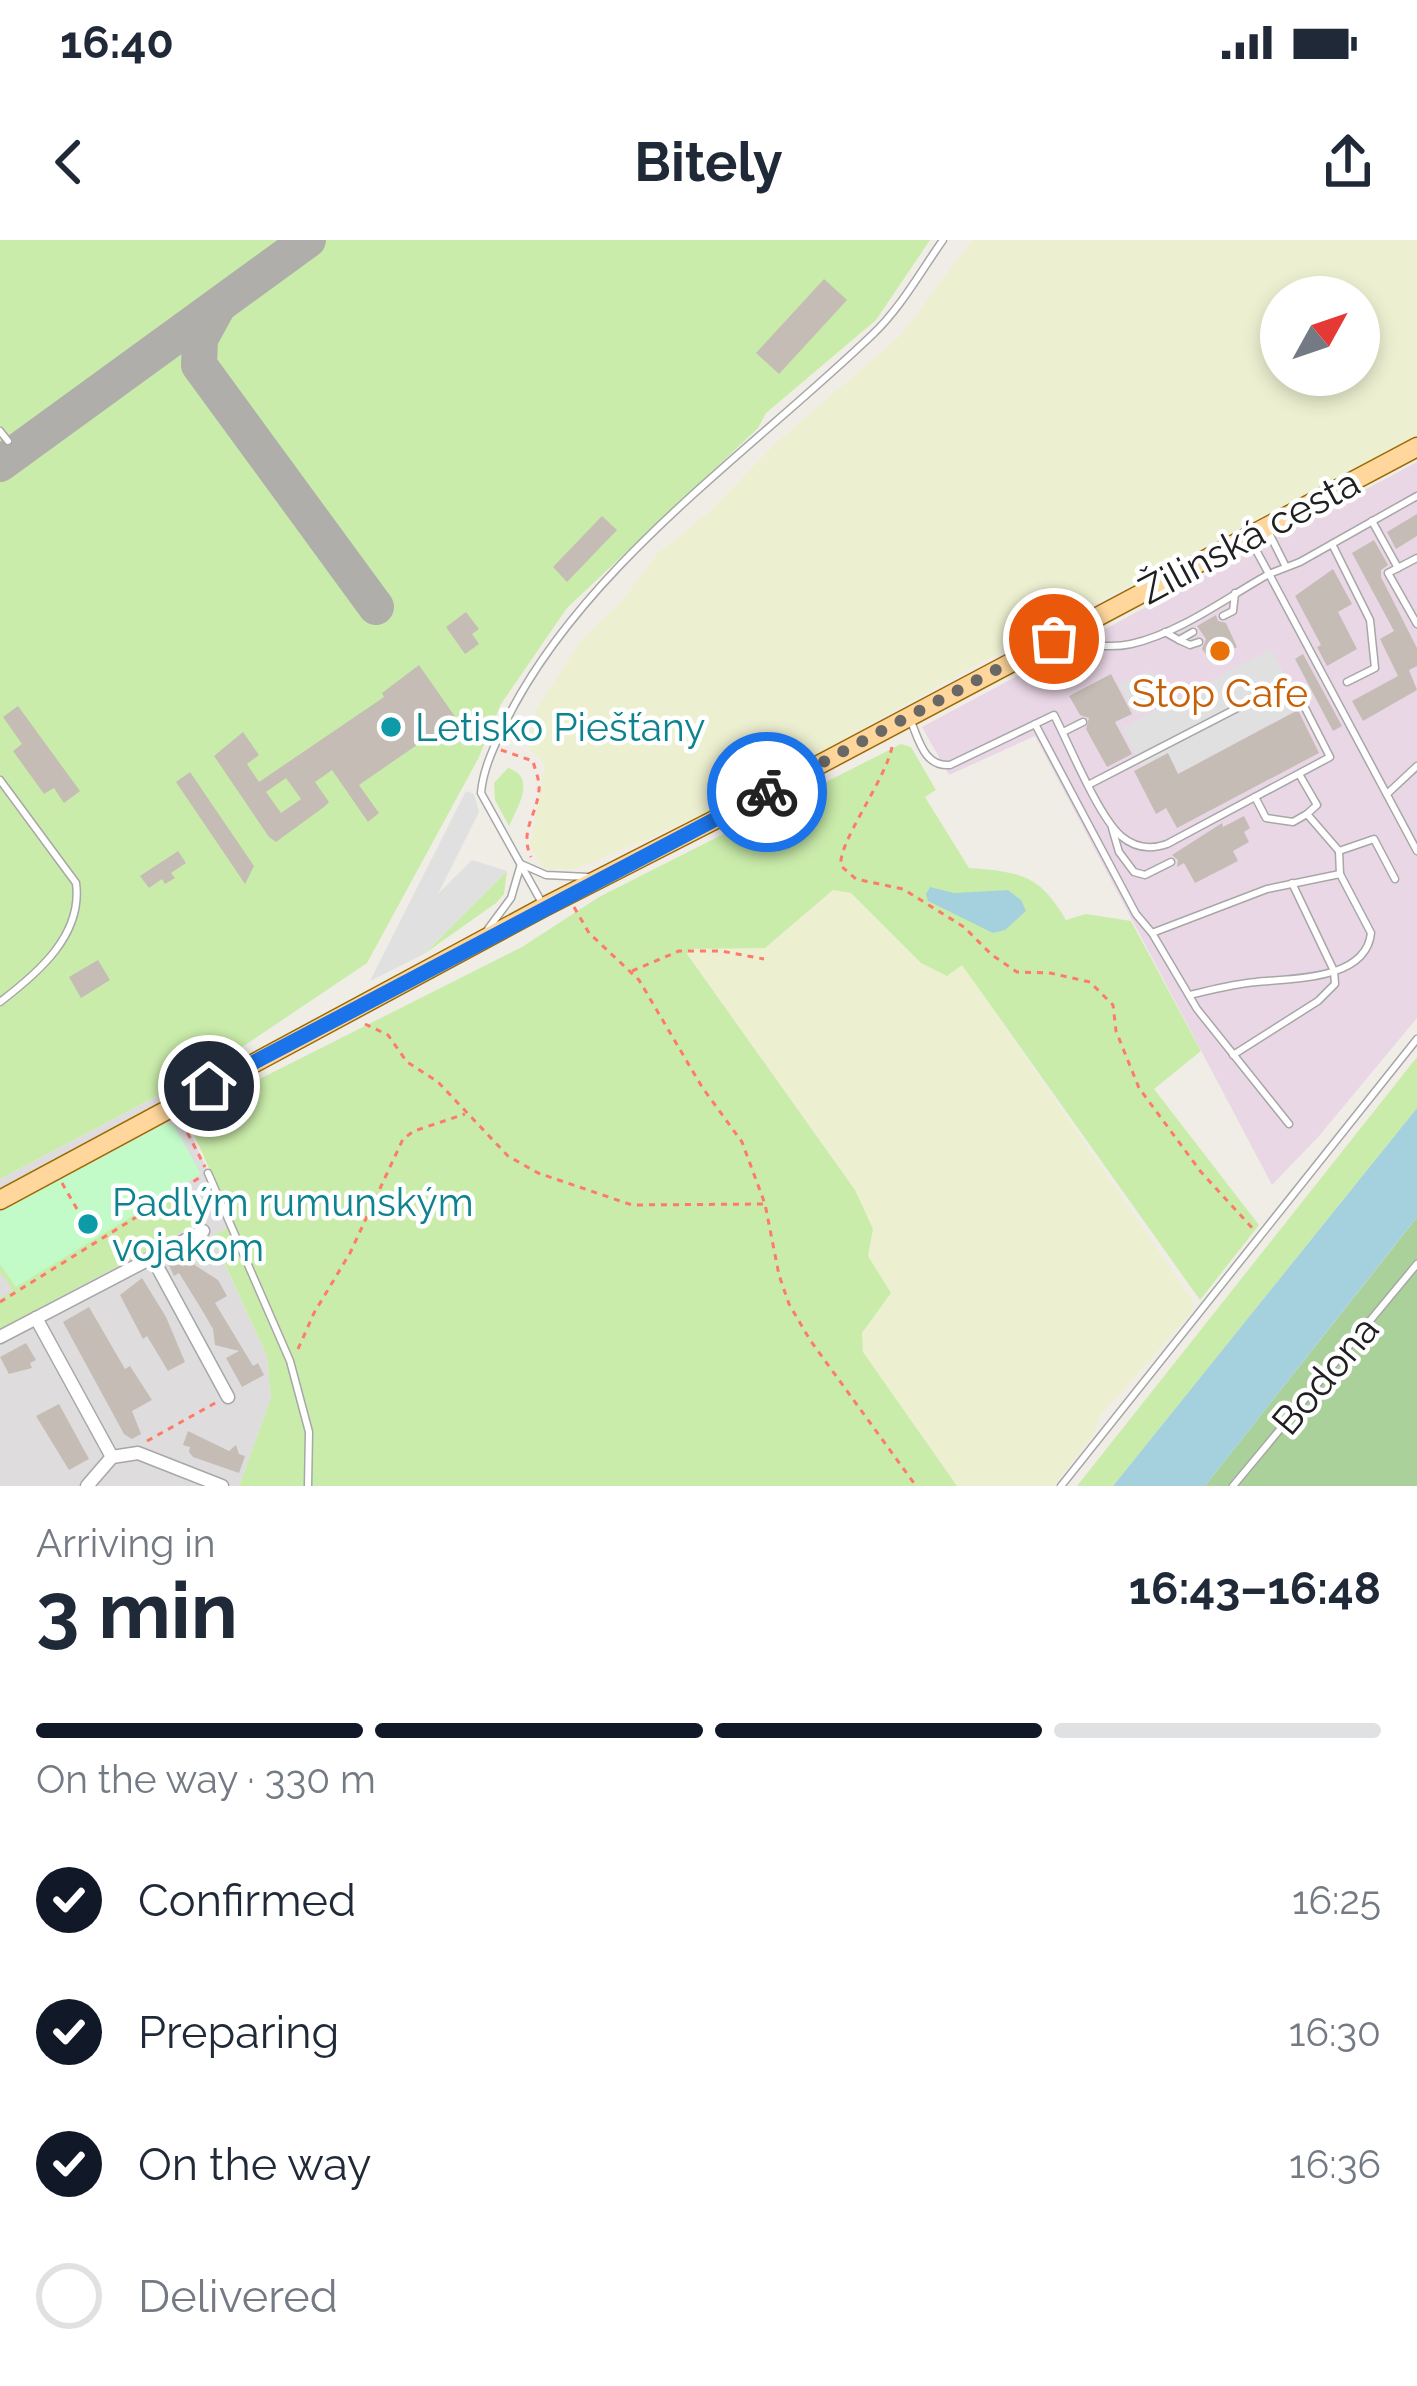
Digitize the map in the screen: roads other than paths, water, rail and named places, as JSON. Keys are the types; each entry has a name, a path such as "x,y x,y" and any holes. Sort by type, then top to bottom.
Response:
{"main road":[{"name":"Žilinská cesta","path":"0,1200 1417,447"}],"street":[{"path":"0,1337 203,1231"},
{"path":"152,1257 228,1397"},
{"path":"36,1318 116,1456"},
{"path":"87,1486 116,1456 138,1453 222,1486"}],"lane":[{"path":"544,907 481,793 493,748 525,682 568,625 648,540 758,434 876,332 943,240"},
{"path":"0,431 8,441"},
{"path":"1054,639 1109,646 1165,632 1417,496"},
{"path":"1372,521 1398,568"},
{"path":"1257,531 1286,565"},
{"path":"1257,531 1269,574 1417,851"},
{"path":"1331,544 1370,620 1375,668 1347,682"},
{"path":"1417,558 1388,573 1417,624"},
{"path":"1228,626 1235,593"},
{"path":"1223,616 1233,610"},
{"path":"1165,632 1190,645 1198,642"},
{"path":"1179,640 1193,632"},
{"path":"1090,784 1282,685"},
{"path":"908,716 929,761 938,766 950,765 1054,715 1112,824 1121,836 1152,848 1330,757 1305,708"},
{"path":"1063,732 1083,722"},
{"path":"1035,724 1114,876 1190,995 1289,1124"},
{"path":"1387,794 1417,766"},
{"path":"1255,796 1266,818 1293,822 1317,805 1299,773"},
{"path":"0,780 76,883 78,898 68,931 48,961 0,1002"},
{"path":"1190,995 1321,976 1364,951 1371,933 1340,874 1339,850 1306,814"},
{"path":"1112,824 1119,852 1134,872 1145,874 1171,862"},
{"path":"1339,850 1374,839 1395,879"},
{"path":"519,861 546,875 602,877"},
{"path":"479,942 511,898 519,861"},
{"path":"1152,933 1292,883 1340,874"},
{"path":"1233,1055 1335,984 1334,970 1292,883"},
{"path":"1061,1486 1417,1039"},
{"path":"208,1173 290,1361 309,1432 308,1486"},
{"name":"Bodona","path":"1233,1486 1417,1264"}],"water":[{"path":"930,887 954,893 1008,890 1026,911 1005,930 993,933 928,901"},
{"path":"1417,1108 1417,1217 1205,1486 1113,1486"}],"place":[{"name":"Stop Cafe","path":"1220,651"},
{"name":"Letisko Piešťany","path":"391,727"},
{"name":"Padlým rumunským vojakom","path":"88,1224"}]}
